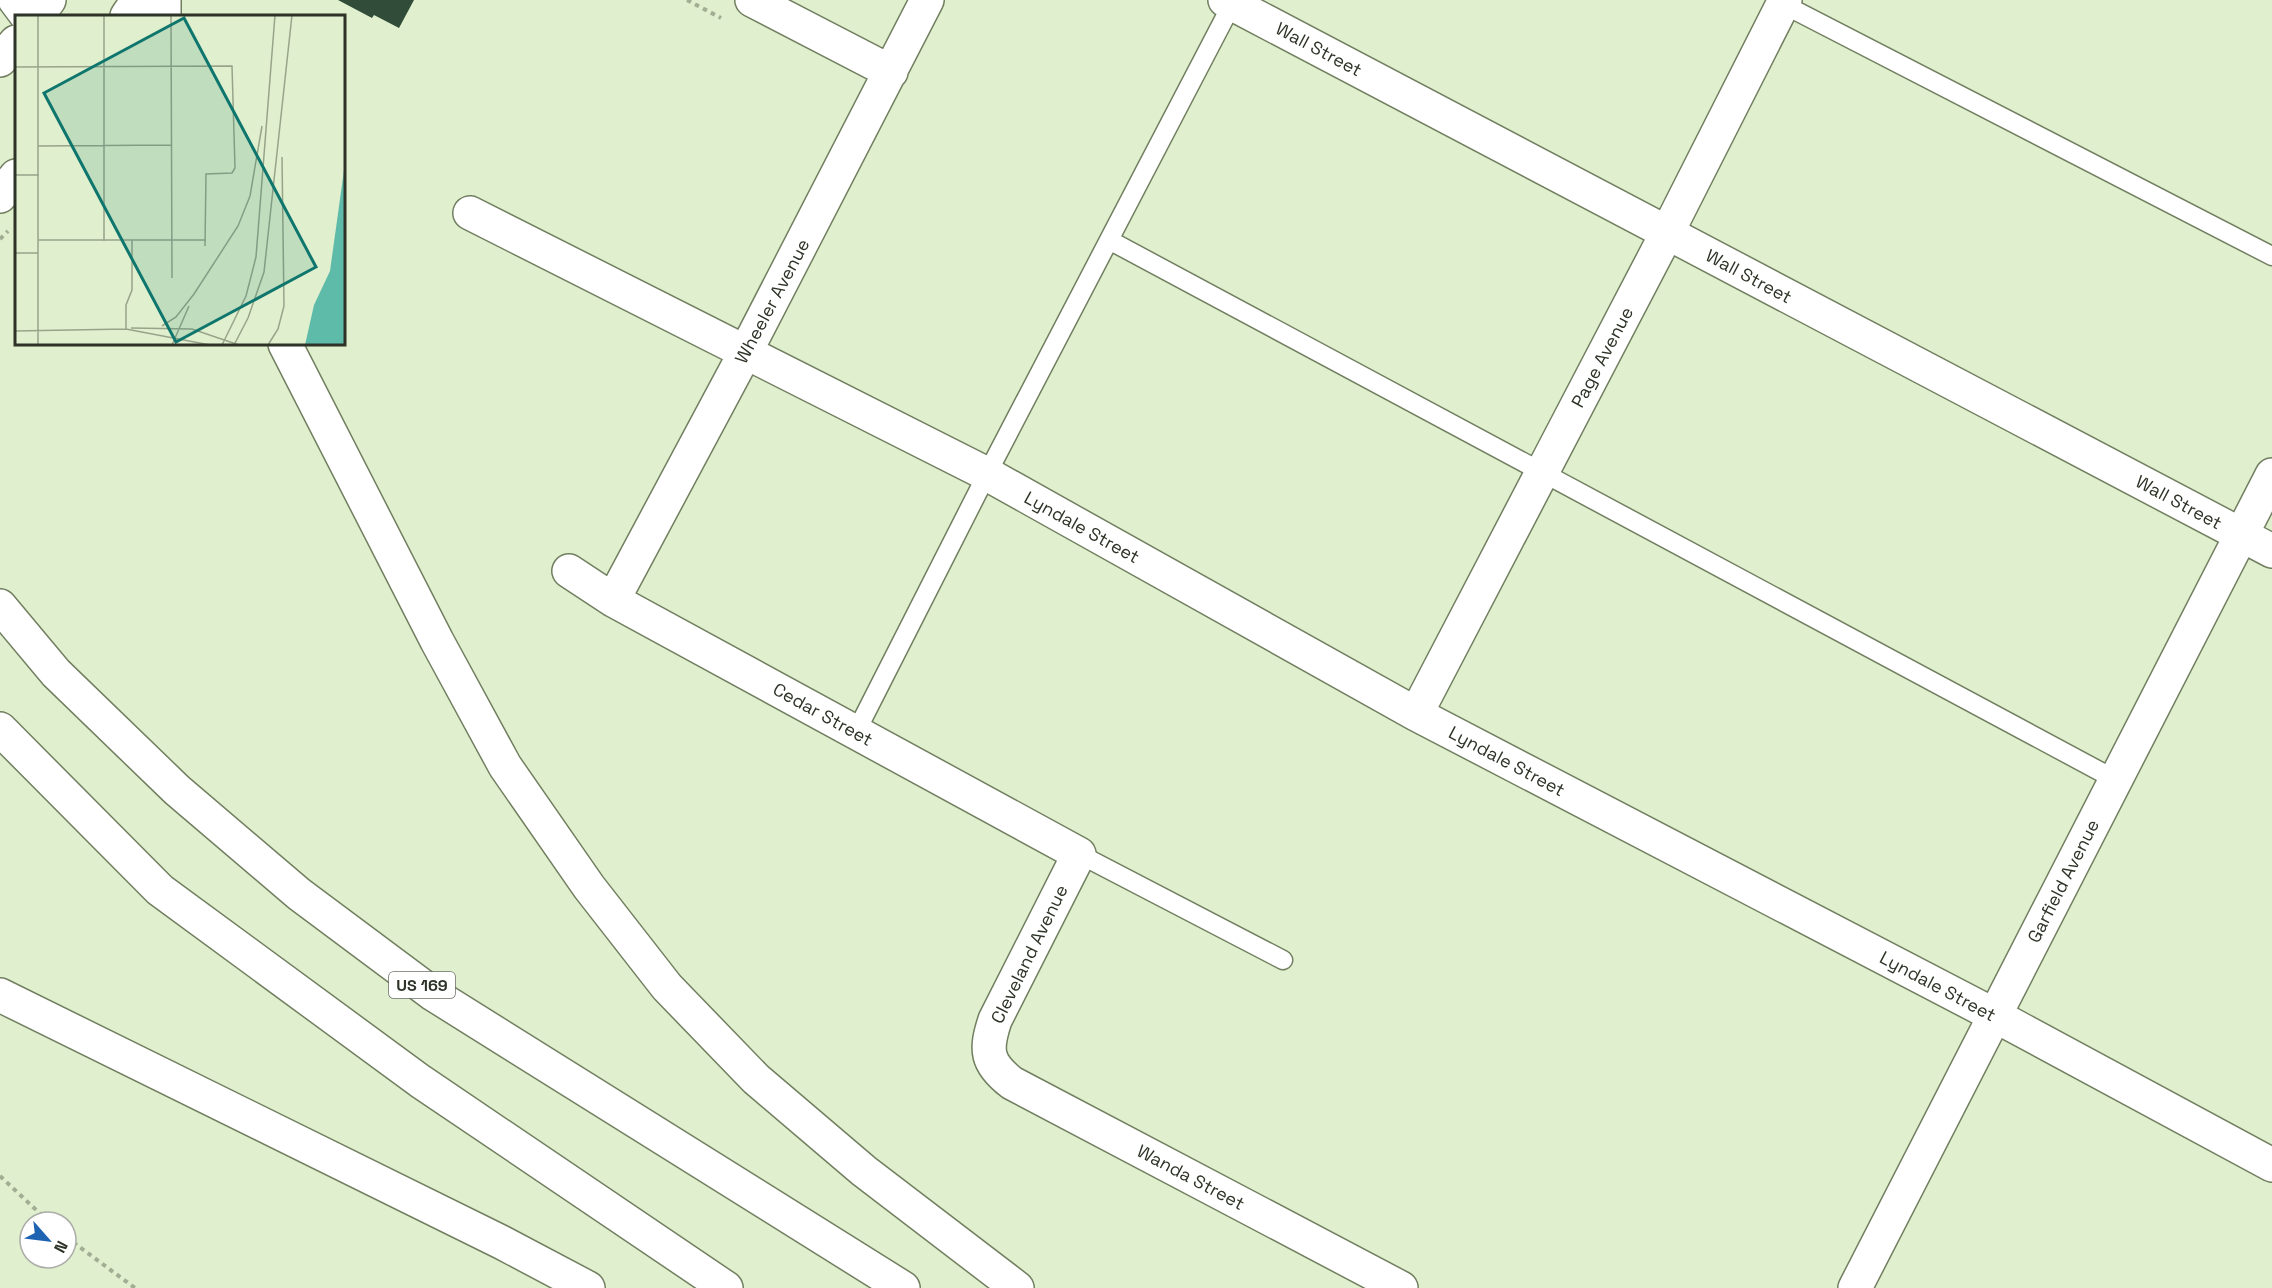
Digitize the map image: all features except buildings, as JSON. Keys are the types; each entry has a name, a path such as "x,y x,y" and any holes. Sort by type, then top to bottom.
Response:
{"main road":[{"path":"15,0 26,15"},
{"path":"38,15 49,0"},
{"path":"128,15 138,0"},
{"path":"752,0 891,72"},
{"name":"Wheeler Avenue","path":"613,600 745,353 927,0"},
{"name":"Page Avenue","path":"1416,714 1668,233 1781,1"},
{"name":"Wall Street","path":"1229,2 2272,551"},
{"path":"0,60 15,43"},
{"path":"0,196 15,177"},
{"name":"Lyndale Street","path":"470,213 987,474 1416,714 1994,1015 2272,1165"},
{"path":"286,345 437,641 505,766 589,887 667,987 756,1079 864,1171 1017,1288"},
{"name":"Garfield Avenue","path":"1855,1288 2272,475"},
{"name":"Cedar Street","path":"569,572 613,600 1079,854"},
{"name":"US 169","path":"0,606 56,673 177,790 299,894 434,994 903,1288"},
{"path":"0,729 160,890 420,1081 726,1288"},
{"name":"Cleveland Avenue","path":"989,1057 987,1042 994,1020 1079,854"},
{"path":"0,995 588,1288"},
{"name":"Wanda Street","path":"989,1057 999,1073 1012,1083 1401,1288"}],"lane":[{"path":"1781,1 2272,256"},
{"path":"856,732 1229,2"},
{"path":"1109,240 2116,780"},
{"path":"1079,854 1283,960"}],"path":[{"path":"0,1176 37,1210"},
{"path":"78,1246 135,1288"}]}
